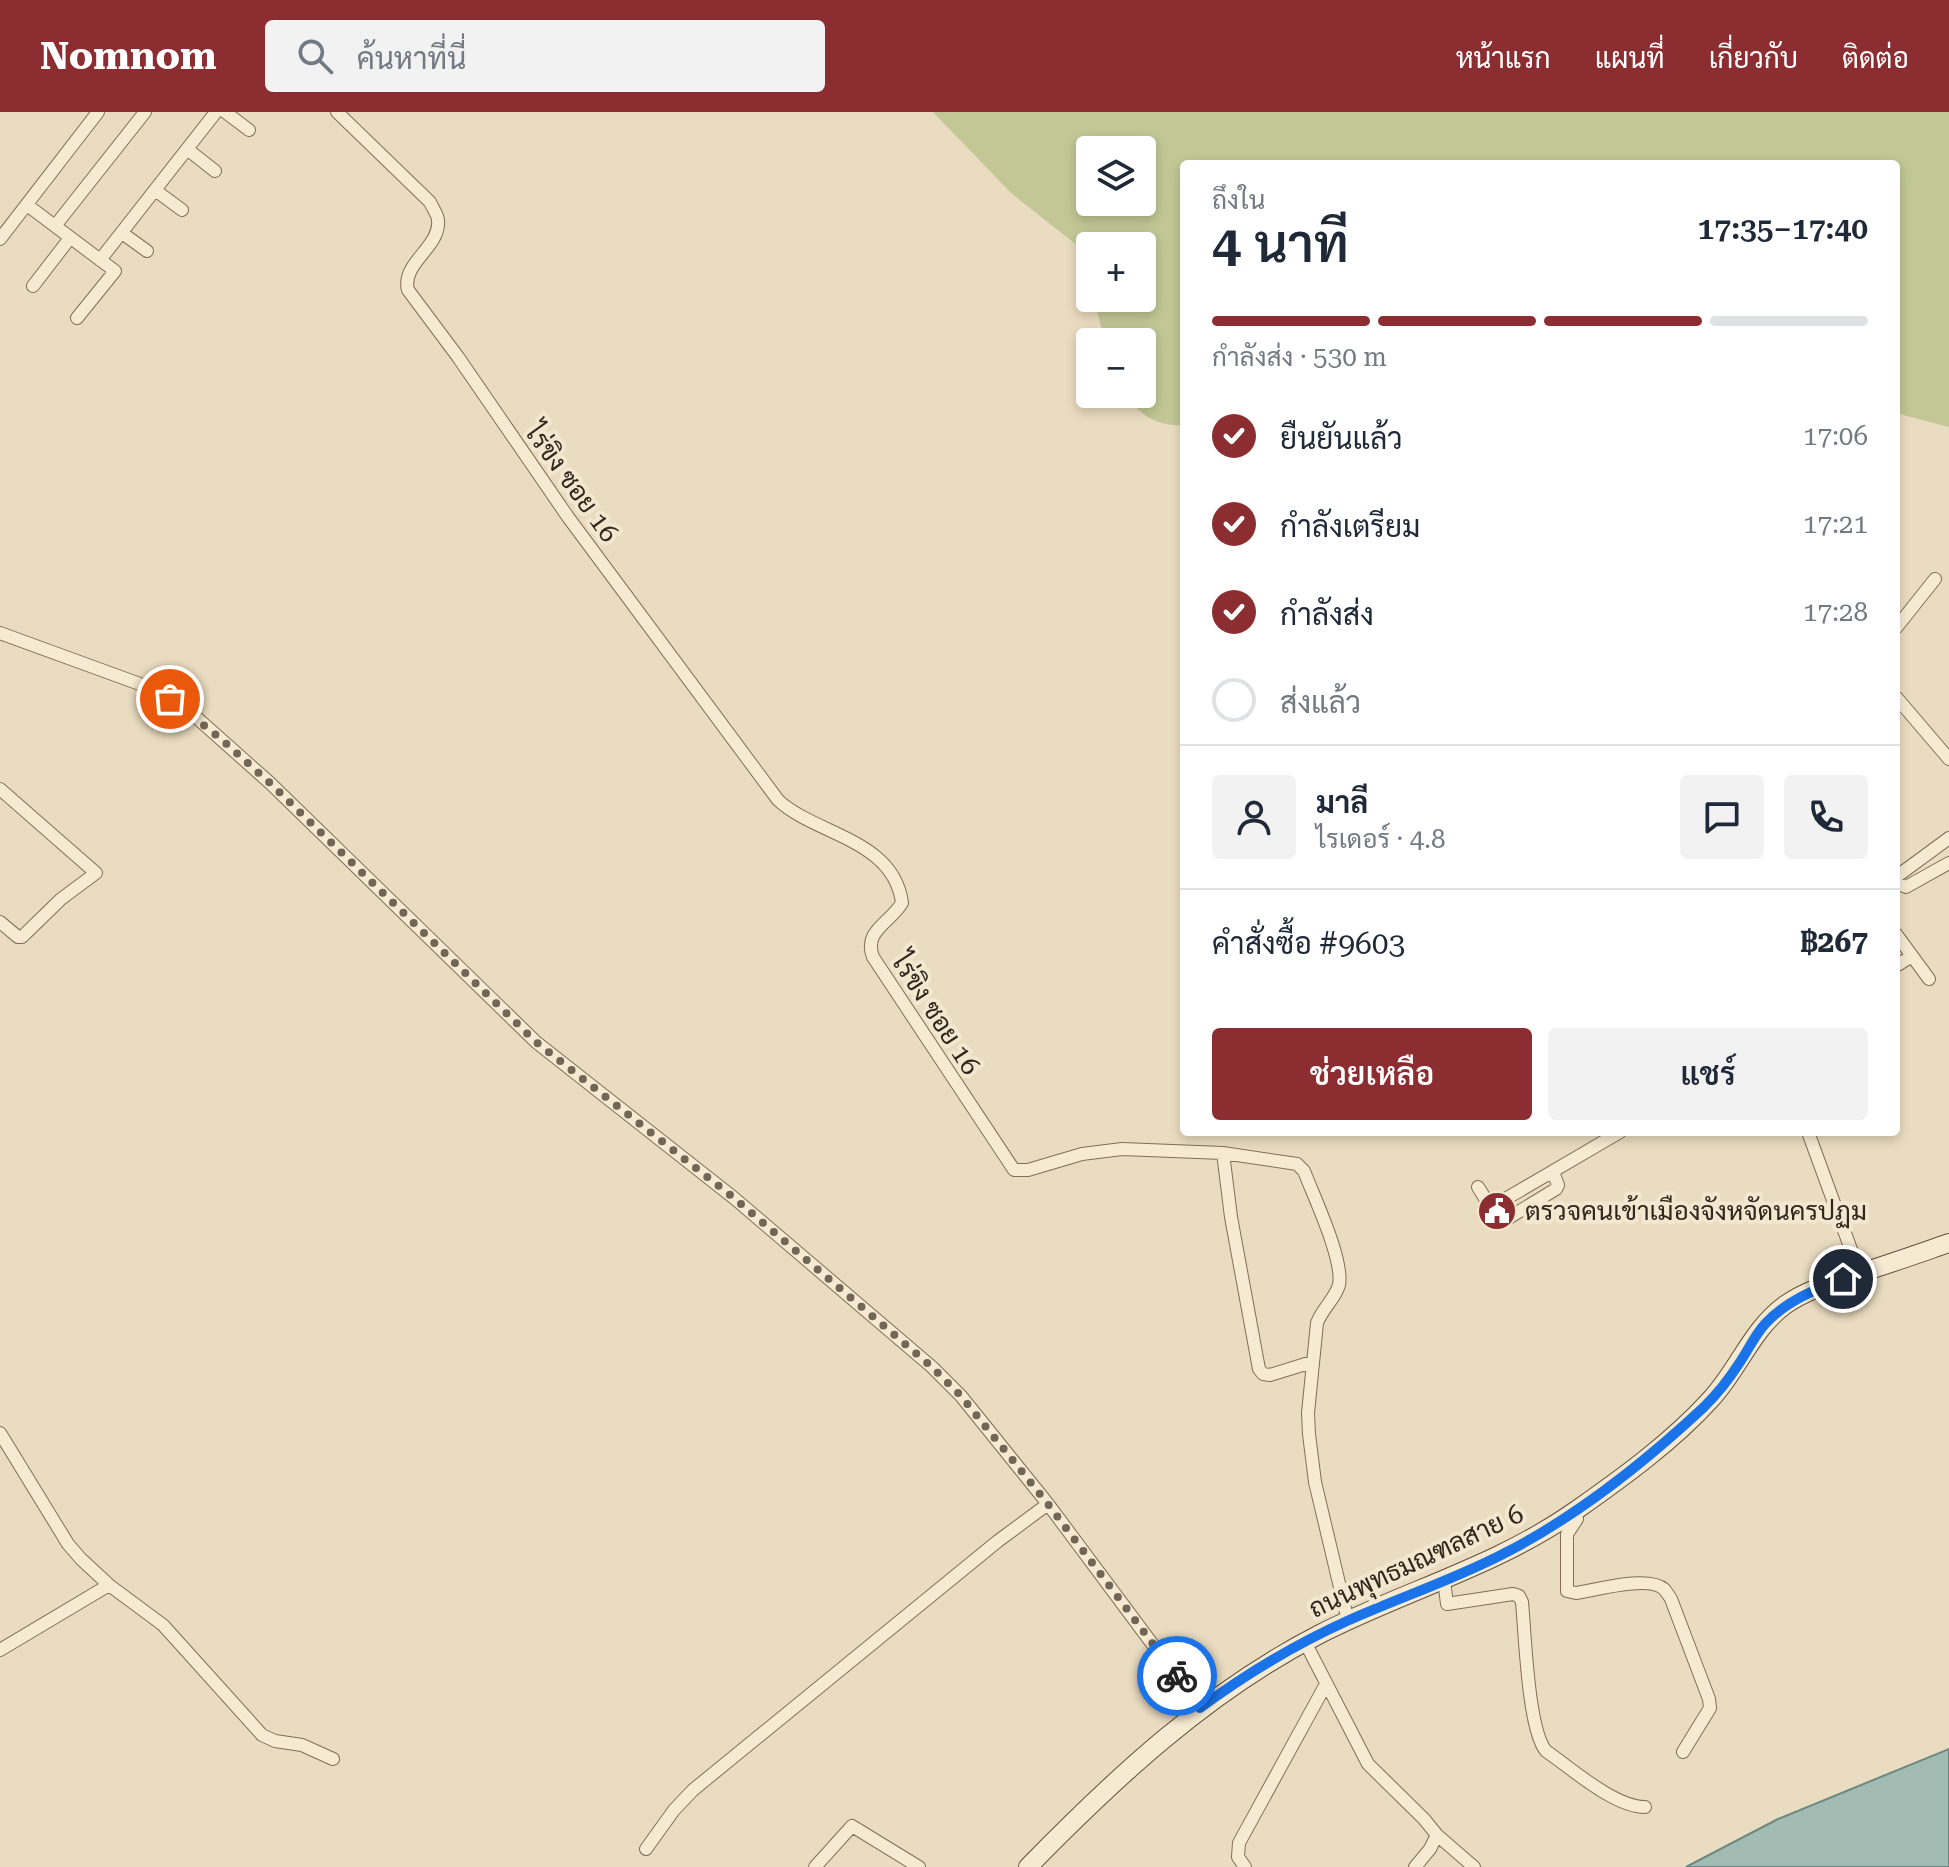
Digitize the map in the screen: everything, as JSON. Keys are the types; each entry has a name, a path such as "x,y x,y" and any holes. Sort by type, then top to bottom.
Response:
{"main road":[{"name":"ถนนพุทธมณฑลสาย 6","path":"1028,1867 1129,1770 1200,1708 1247,1675 1348,1621 1503,1554 1574,1511 1642,1460 1704,1407 1774,1315 1804,1295 1949,1243"}],"street":[{"path":"0,239 98,112"},
{"path":"55,226 145,112"},
{"path":"100,260 216,112"},
{"path":"225,112 249,130"},
{"name":"ไร่ขิง ซอย 16","path":"337,112 430,202 439,219 435,236 407,276 408,290 568,517 778,800 788,809 864,849 878,859 891,875 902,903 897,912 871,936 869,947 873,957 1009,1165 1014,1170 1022,1171 1103,1150 1223,1153 1297,1164 1304,1171 1339,1271 1336,1292 1317,1323 1308,1413 1315,1482 1348,1621"},
{"path":"187,149 215,171"},
{"path":"155,190 182,210"},
{"path":"27,205 115,271 77,318"},
{"path":"122,233 147,251"},
{"path":"33,286 70,238"},
{"path":"1900,623 1935,579"},
{"path":"0,633 148,687 197,718 270,783 536,1042 734,1198 932,1367 961,1396 1048,1504 1200,1708"},
{"path":"1900,702 1949,759"},
{"path":"0,789 96,873 61,899 22,937 0,922"},
{"path":"1900,877 1949,838"},
{"path":"1900,883 1906,887 1949,863"},
{"path":"1900,940 1929,979"},
{"path":"1900,964 1912,956"},
{"path":"1490,1208 1613,1136"},
{"path":"1809,1136 1860,1274"},
{"path":"1223,1153 1231,1217 1258,1367 1263,1374 1270,1375 1312,1362"},
{"path":"1478,1187 1502,1222 1556,1189 1558,1185 1553,1172"},
{"path":"0,1433 68,1544 109,1585 163,1625 262,1735 275,1741 302,1745 333,1759"},
{"path":"646,1849 693,1790 998,1541 1048,1504"},
{"path":"1574,1511 1577,1519 1567,1534 1567,1591 1576,1593 1640,1583 1655,1584 1664,1589 1671,1599 1710,1708 1683,1752"},
{"path":"1444,1580 1447,1604 1513,1594 1519,1596 1540,1745 1617,1799 1630,1806 1645,1807"},
{"path":"0,1650 109,1585"},
{"path":"1305,1642 1368,1764 1437,1835 1474,1867"},
{"path":"1245,1867 1238,1857 1239,1843 1326,1684"},
{"path":"815,1867 852,1826 919,1867"},
{"path":"1420,1865 1437,1835"}],"green space":[{"path":"933,112 1949,112 1949,427 1900,414 1900,160 1180,160 1180,425 1158,422 1137,408 1156,408 1156,328 1102,328 1098,312 1156,312 1156,232 1076,232 1076,244 1011,193"}],"water":[{"path":"1949,1749 1949,1867 1686,1867 1778,1819"}],"way so far":[{"path":"170,699 197,718 270,783 536,1042 734,1198 932,1367 961,1396 1048,1504 1177,1676"}],"place":[{"name":"ตรวจคนเข้าเมืองจังหจัดนครปฏม","path":"1497,1211"}],"route":[{"path":"1177,1676 1200,1708 1278,1656 1322,1633 1467,1571 1531,1539 1576,1510 1642,1460 1704,1407 1774,1315 1804,1295 1843,1279"}]}
